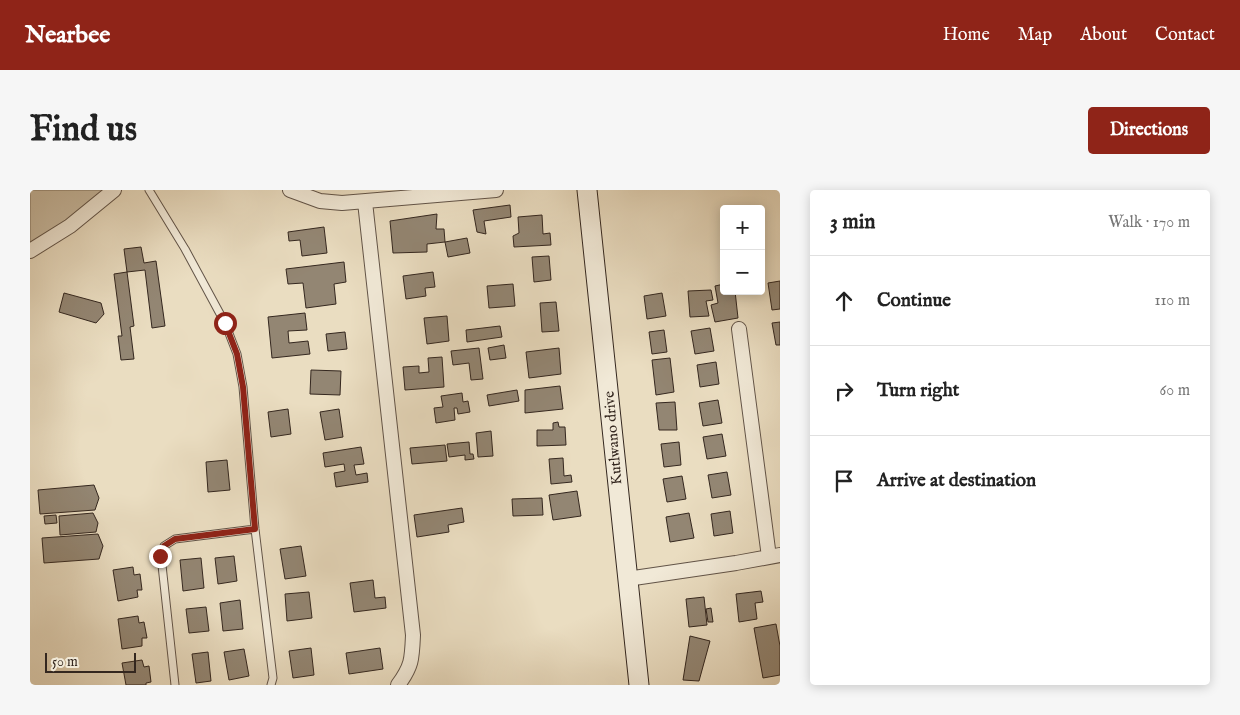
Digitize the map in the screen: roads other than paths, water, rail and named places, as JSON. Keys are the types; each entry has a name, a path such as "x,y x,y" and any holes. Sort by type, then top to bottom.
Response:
{"street":[{"path":"30,251 70,226 114,190"},
{"path":"290,190 320,201 342,203 365,202 433,193 496,190"},
{"name":"Kutlwano drive","path":"587,190 639,685"},
{"path":"365,202 413,635 412,656 408,671 398,685"},
{"path":"627,579 775,556 739,329"}],"lane":[{"path":"149,190 185,249 225,323 237,354 243,387 255,529 273,678 271,685"},
{"path":"175,685 160,556 164,546 175,539 255,529"}]}
